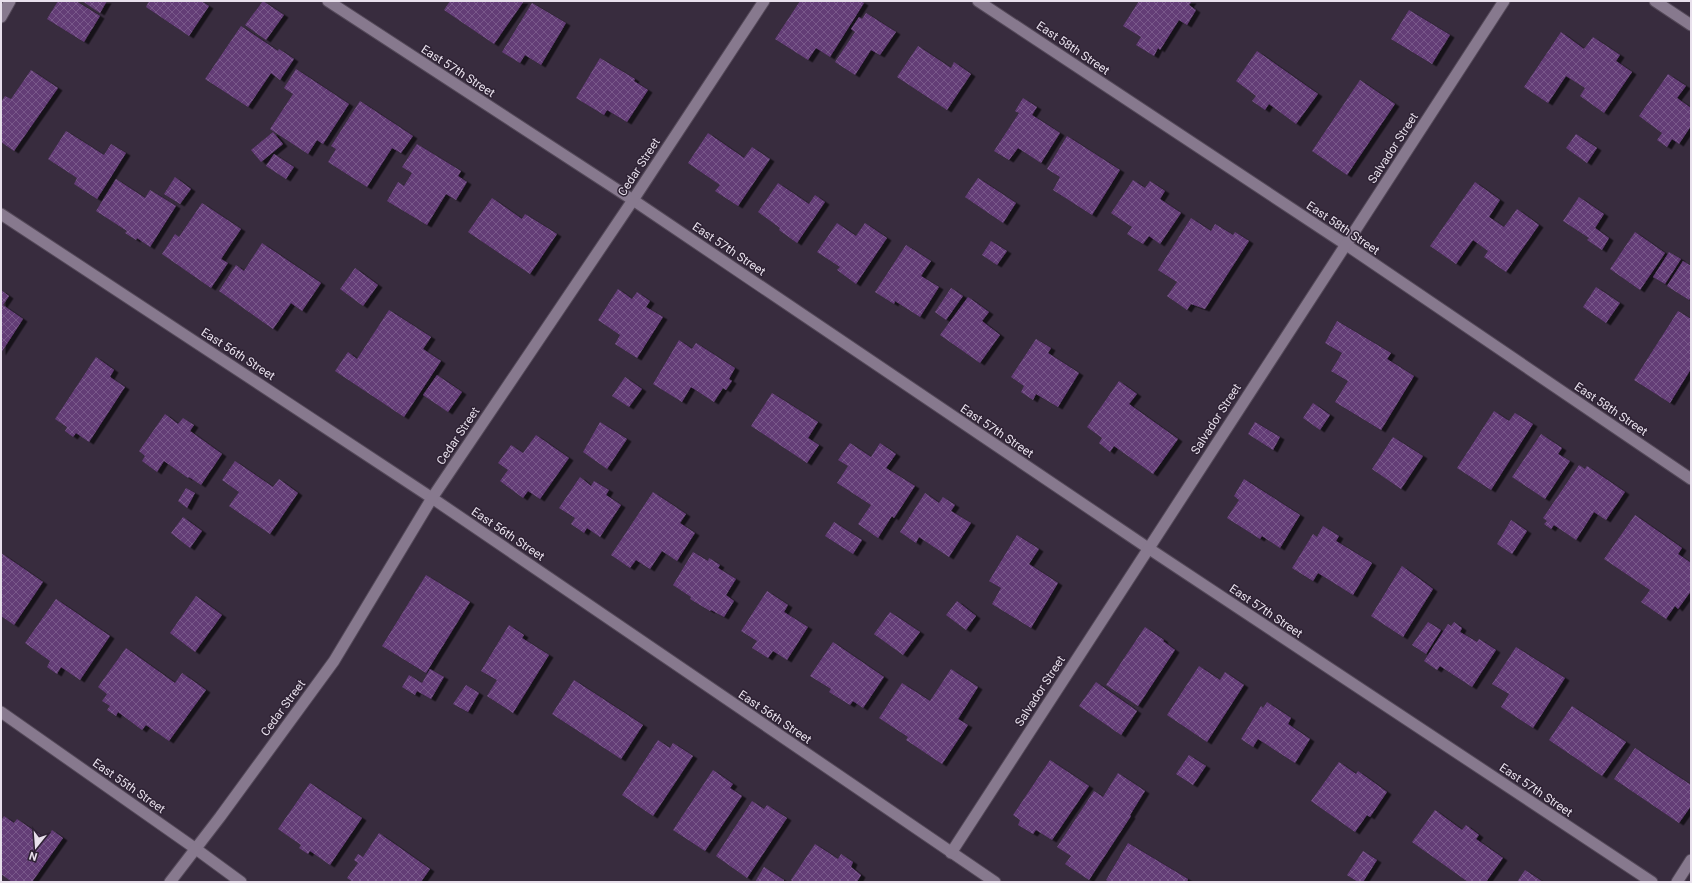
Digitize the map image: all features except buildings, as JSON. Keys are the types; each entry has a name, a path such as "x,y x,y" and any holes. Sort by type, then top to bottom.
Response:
{"street":[{"path":"1,17 10,1"},
{"name":"East 57th Street","path":"328,1 632,200 1148,548 1652,882"},
{"name":"Cedar Street","path":"170,882 196,849 334,661 432,498 764,1"},
{"name":"East 58th Street","path":"978,1 1345,244 1691,479"},
{"name":"Salvador Street","path":"951,852 1504,1"},
{"path":"1655,1 1691,25"},
{"name":"East 56th Street","path":"1,214 432,498 995,882"},
{"name":"East 55th Street","path":"1,712 241,882"},
{"path":"1677,882 1691,860"}]}
